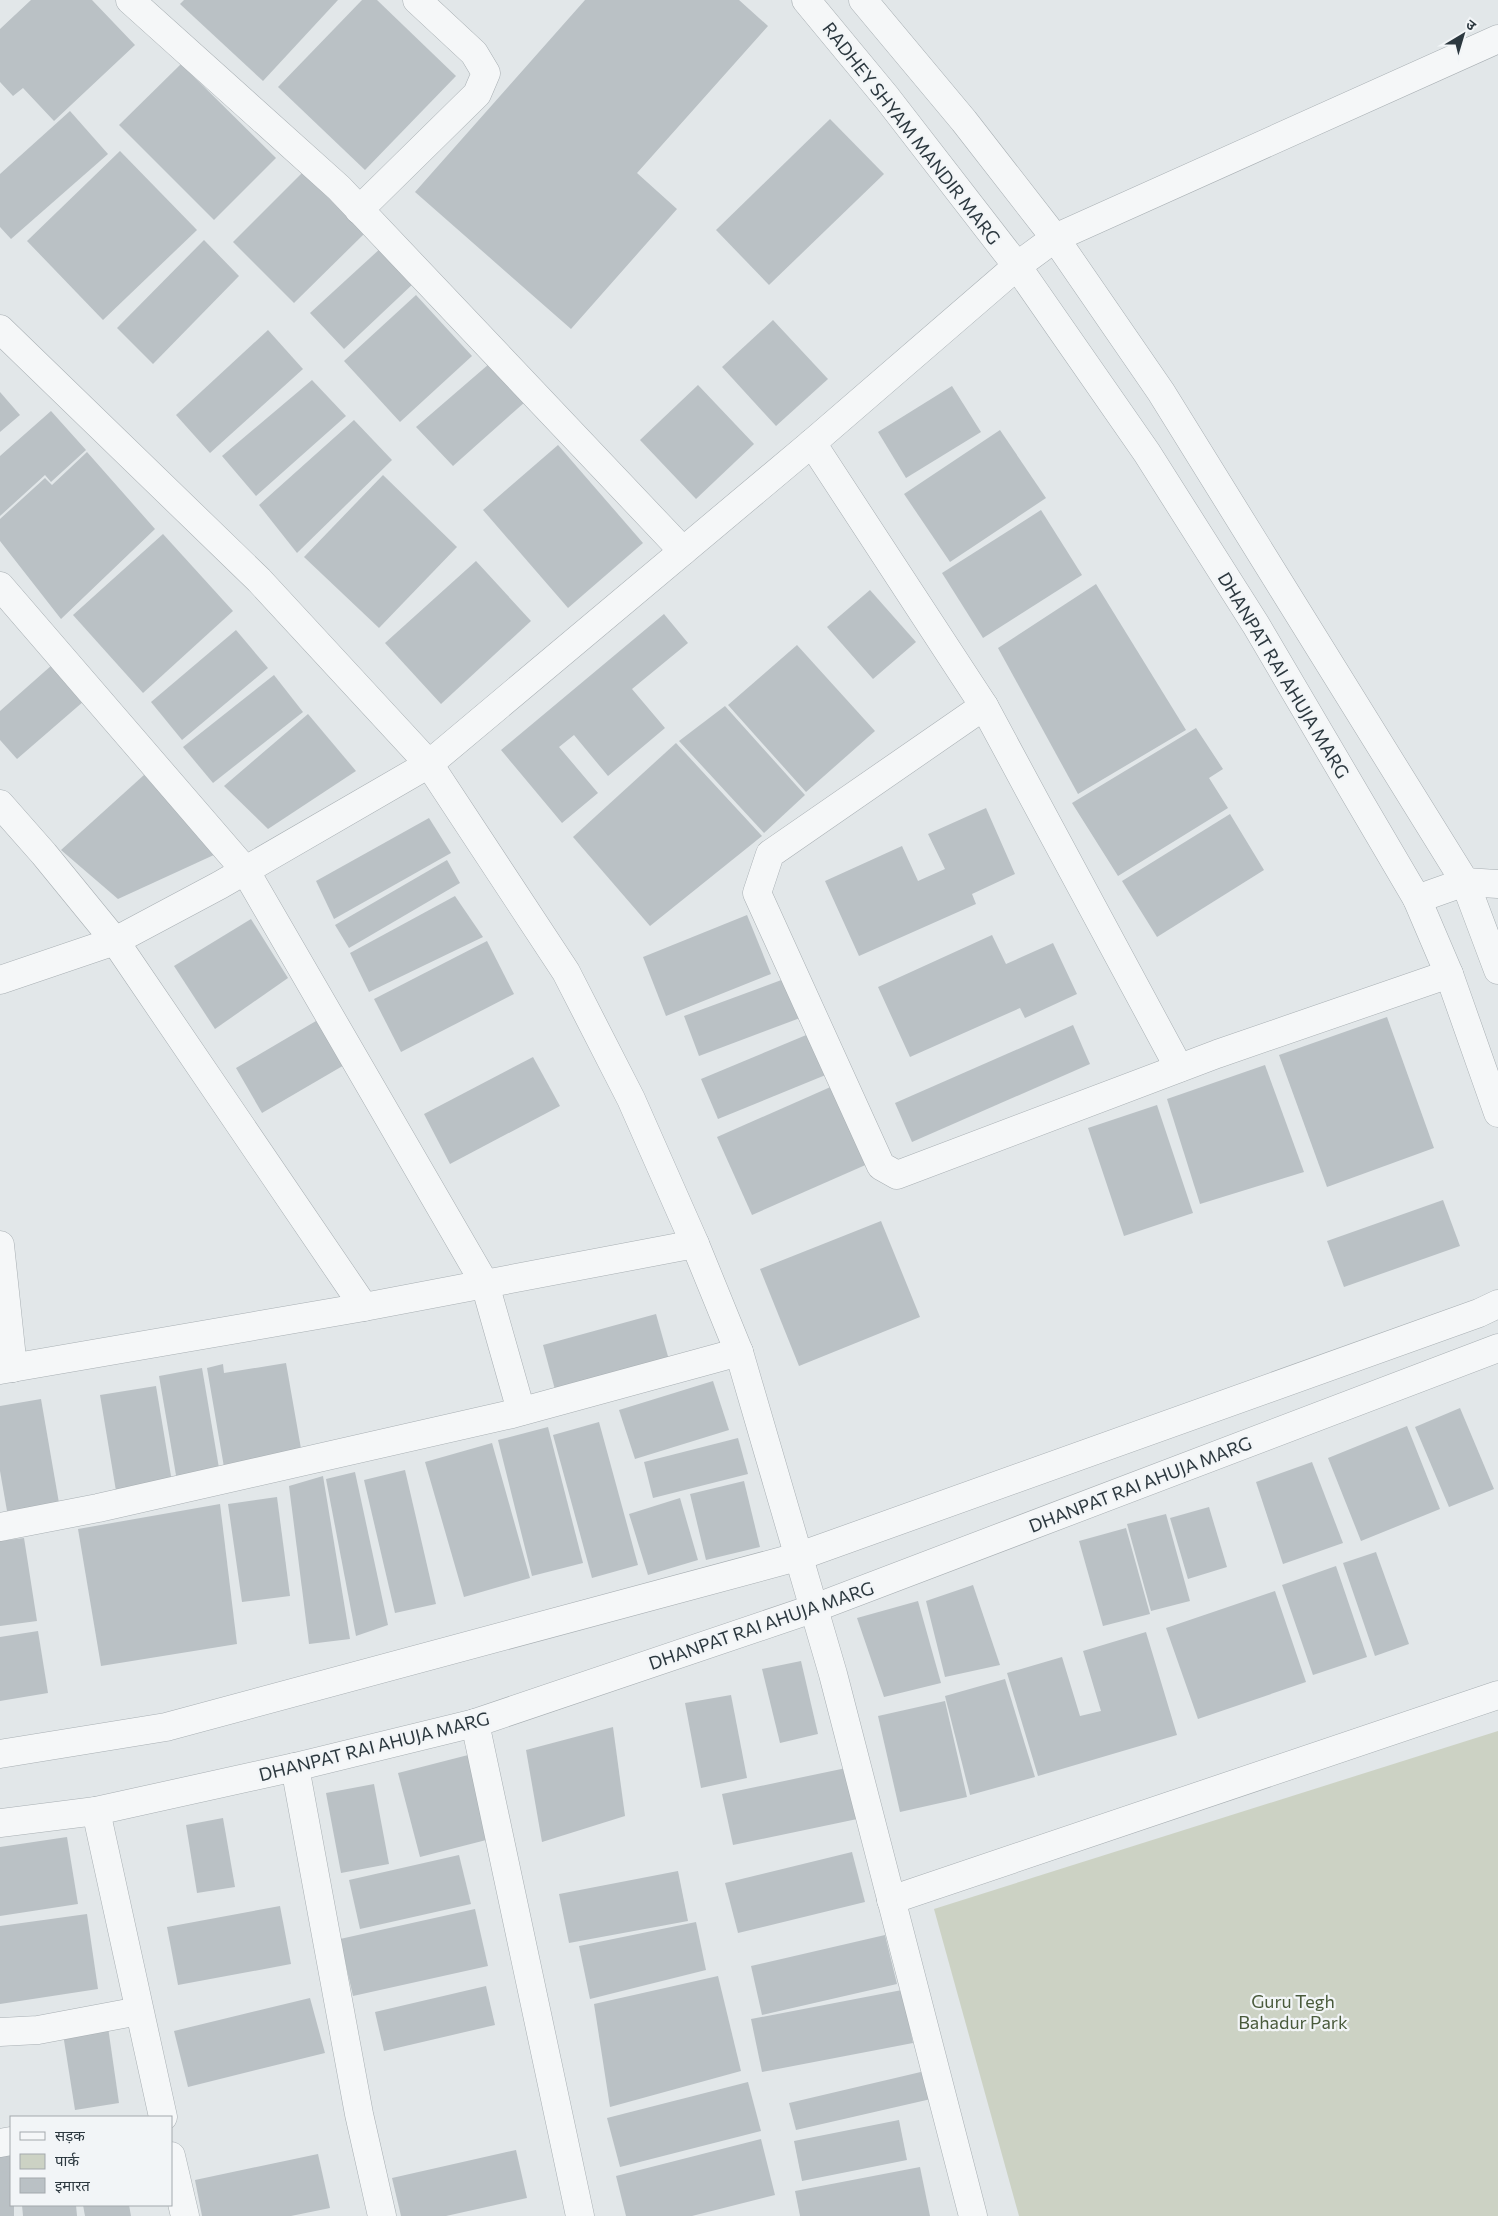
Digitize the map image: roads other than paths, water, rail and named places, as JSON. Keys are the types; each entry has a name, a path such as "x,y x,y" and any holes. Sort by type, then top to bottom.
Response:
{"street":[{"path":"130,0 339,188 683,551"},
{"path":"360,210 477,94 486,73 474,53 418,0"},
{"name":"RADHEY SHYAM MANDIR MARG","path":"806,0 887,98 1017,266"},
{"path":"863,0 964,121 1055,238 1161,392 1465,882 1498,970"},
{"path":"0,980 114,942 172,912 429,764 812,443 1017,266 1055,238 1498,39"},
{"name":"DHANPAT RAI AHUJA MARG","path":"1017,266 1168,486 1256,625 1417,899 1449,974 1498,1113"},
{"path":"0,329 259,580 429,764 566,972 631,1099 695,1244 739,1352 812,1609 833,1674 973,2216"},
{"path":"812,443 984,706 1179,1068"},
{"path":"0,586 246,870 485,1284 521,1412"},
{"path":"984,706 770,854 757,893 881,1166 897,1175 1179,1068 1449,974"},
{"path":"0,804 44,854 114,942 364,1307"},
{"path":"1417,899 1465,882 1498,884"},
{"path":"0,1245 6,1369 364,1307 695,1244"},
{"path":"0,1754 166,1727 797,1557 1460,1320 1498,1304"},
{"name":"DHANPAT RAI AHUJA MARG","path":"0,1823 96,1811 295,1767 475,1723 812,1609 1498,1348"},
{"path":"0,1527 98,1508 521,1412 739,1352"},
{"path":"892,1900 1498,1695"},
{"path":"475,1723 580,2216"},
{"path":"295,1767 359,2114 382,2216"},
{"path":"96,1811 163,2116"},
{"path":"0,2032 38,2030 139,2011"},
{"path":"172,2160 185,2216"}],"park label":[{"name":"Guru Tegh Bahadur Park","path":"1293,2011"}]}
